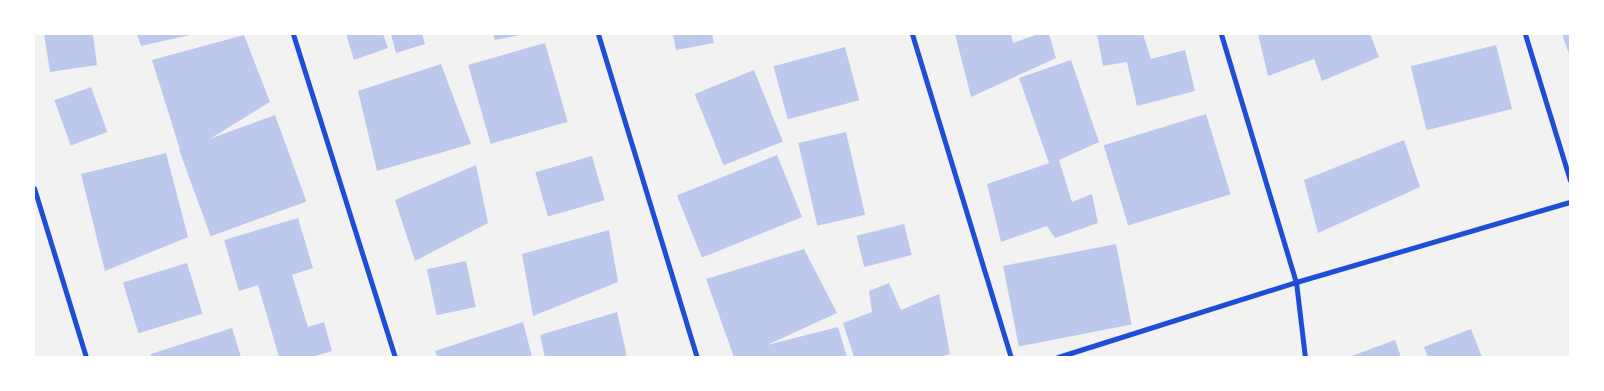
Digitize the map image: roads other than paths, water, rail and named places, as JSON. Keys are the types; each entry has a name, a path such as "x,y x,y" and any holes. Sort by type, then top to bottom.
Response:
{"street":[{"path":"293,34 395,357"},
{"path":"598,34 697,357"},
{"path":"912,34 1012,357"},
{"path":"1221,34 1296,282 1305,357"},
{"path":"1525,34 1570,180"},
{"path":"34,188 86,357"},
{"path":"1058,357 1296,282 1570,202"}]}
